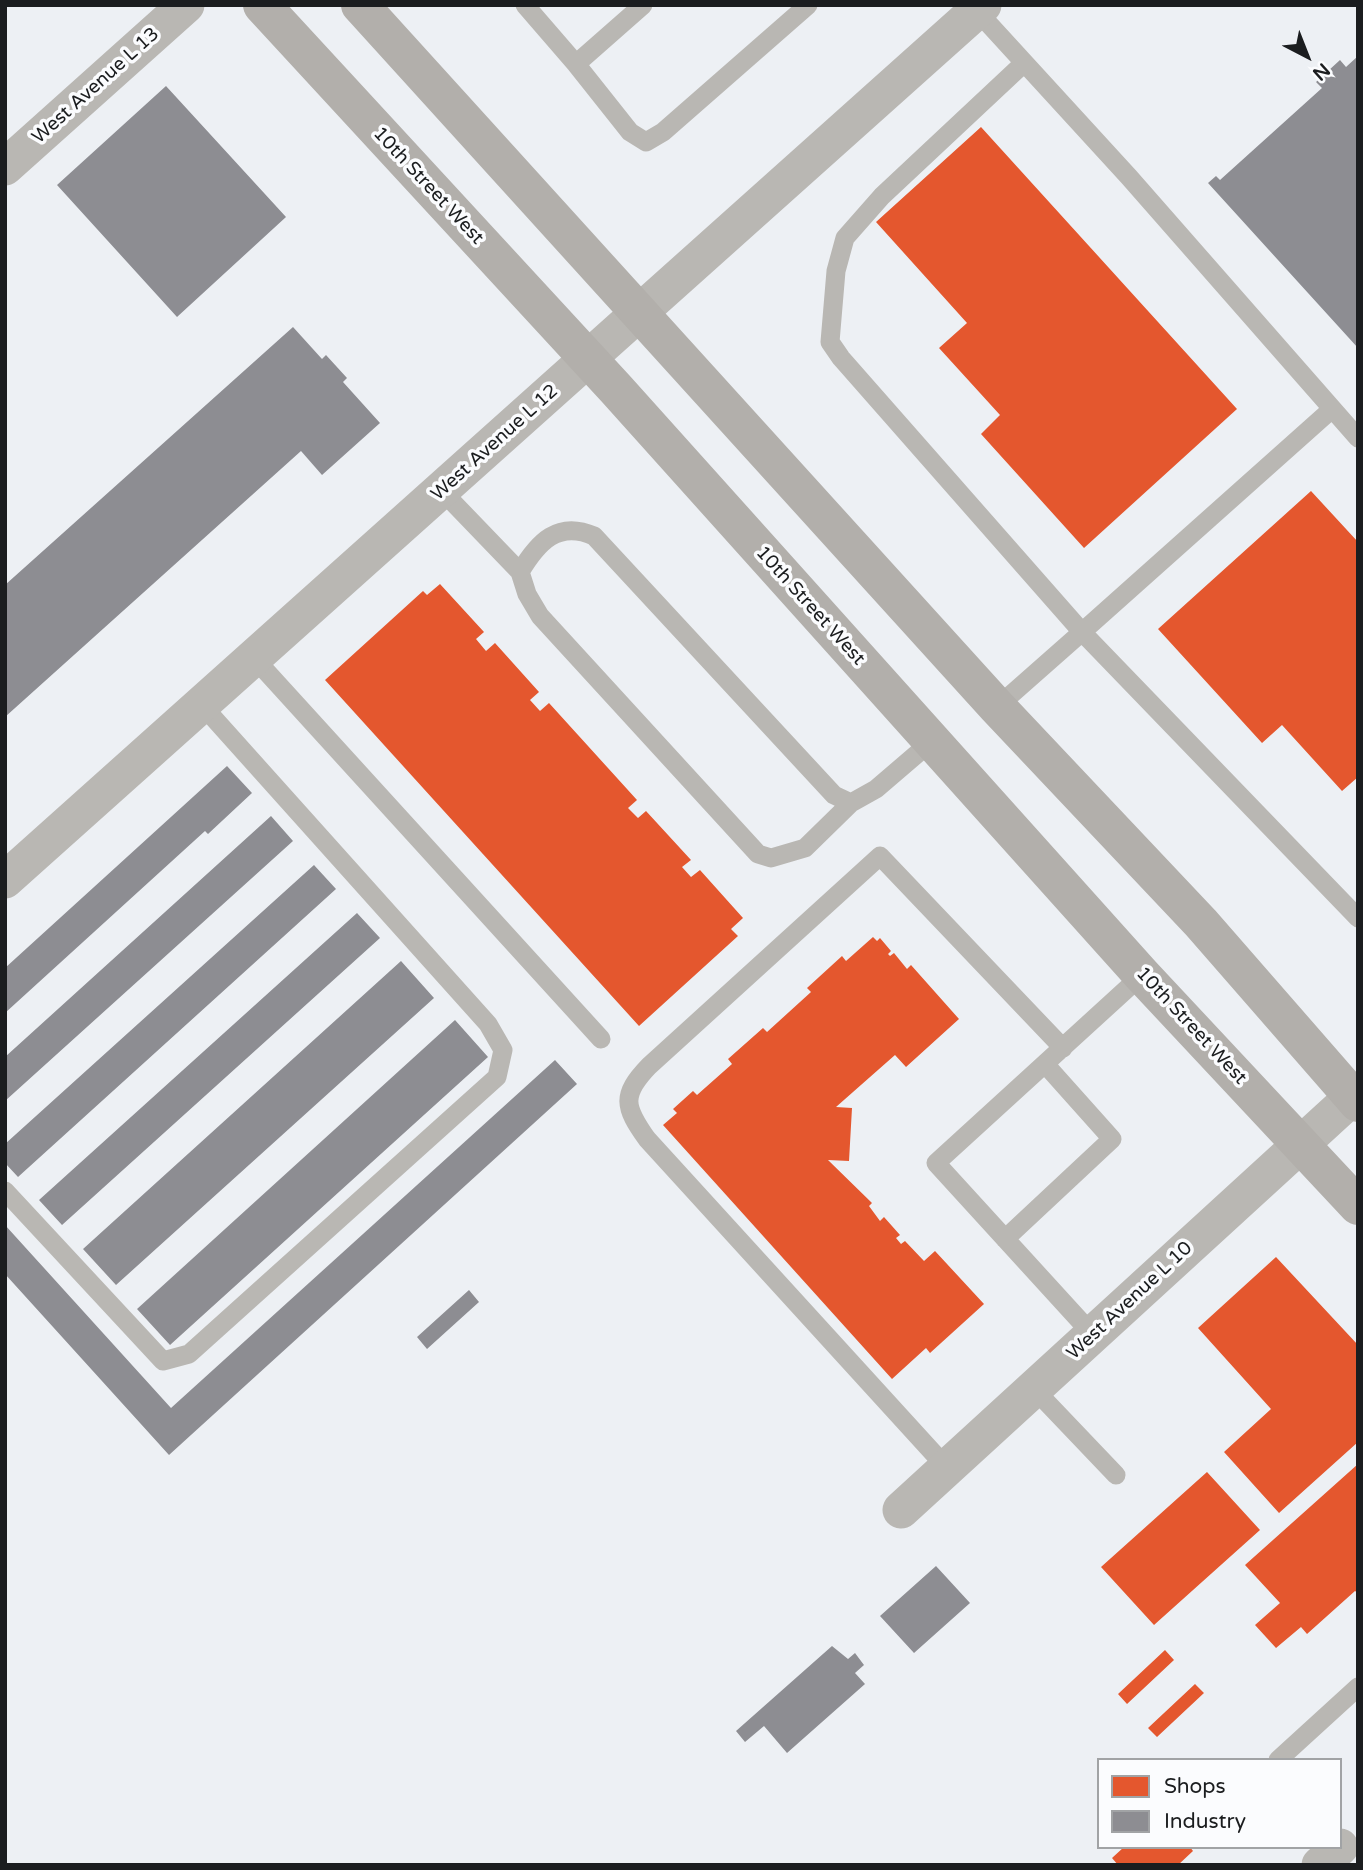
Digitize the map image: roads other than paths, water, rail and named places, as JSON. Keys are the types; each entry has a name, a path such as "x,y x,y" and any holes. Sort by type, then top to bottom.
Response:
{"main road":[{"name":"10th Street West","path":"262,5 588,359 1142,975 1302,1143 1358,1206"},
{"path":"360,5 638,314 997,707 1200,923 1356,1097"}],"street":[{"name":"West Avenue L 13","path":"5,167 186,5"},
{"name":"West Avenue L 12","path":"5,880 442,491 972,10"},
{"name":"West Avenue L 10","path":"901,1510 1302,1143 1356,1097"}],"lane":[{"path":"525,5 630,132 646,142 663,132 807,5"},
{"path":"576,64 643,5"},
{"path":"972,10 1129,177 1358,438"},
{"path":"1024,63 882,196 845,238 836,271 831,342 841,358 1082,632 1358,918"},
{"path":"997,707 1332,409"},
{"path":"442,491 520,572 527,593 540,616 758,854 771,858 805,848 851,803 877,789 932,741"},
{"path":"520,572 534,549 554,534 577,528 594,536 834,794 851,803"},
{"path":"254,659 601,1039"},
{"path":"5,1191 163,1361 189,1354 497,1077 503,1050 488,1024 202,705"},
{"path":"947,1468 647,1139 633,1119 627,1100 633,1083 649,1066 880,856 1063,1048"},
{"path":"1093,1335 936,1163 1142,975"},
{"path":"1005,1239 1112,1139 1045,1064"},
{"path":"1034,1389 1116,1475"},
{"path":"1280,1758 1358,1687"}]}
